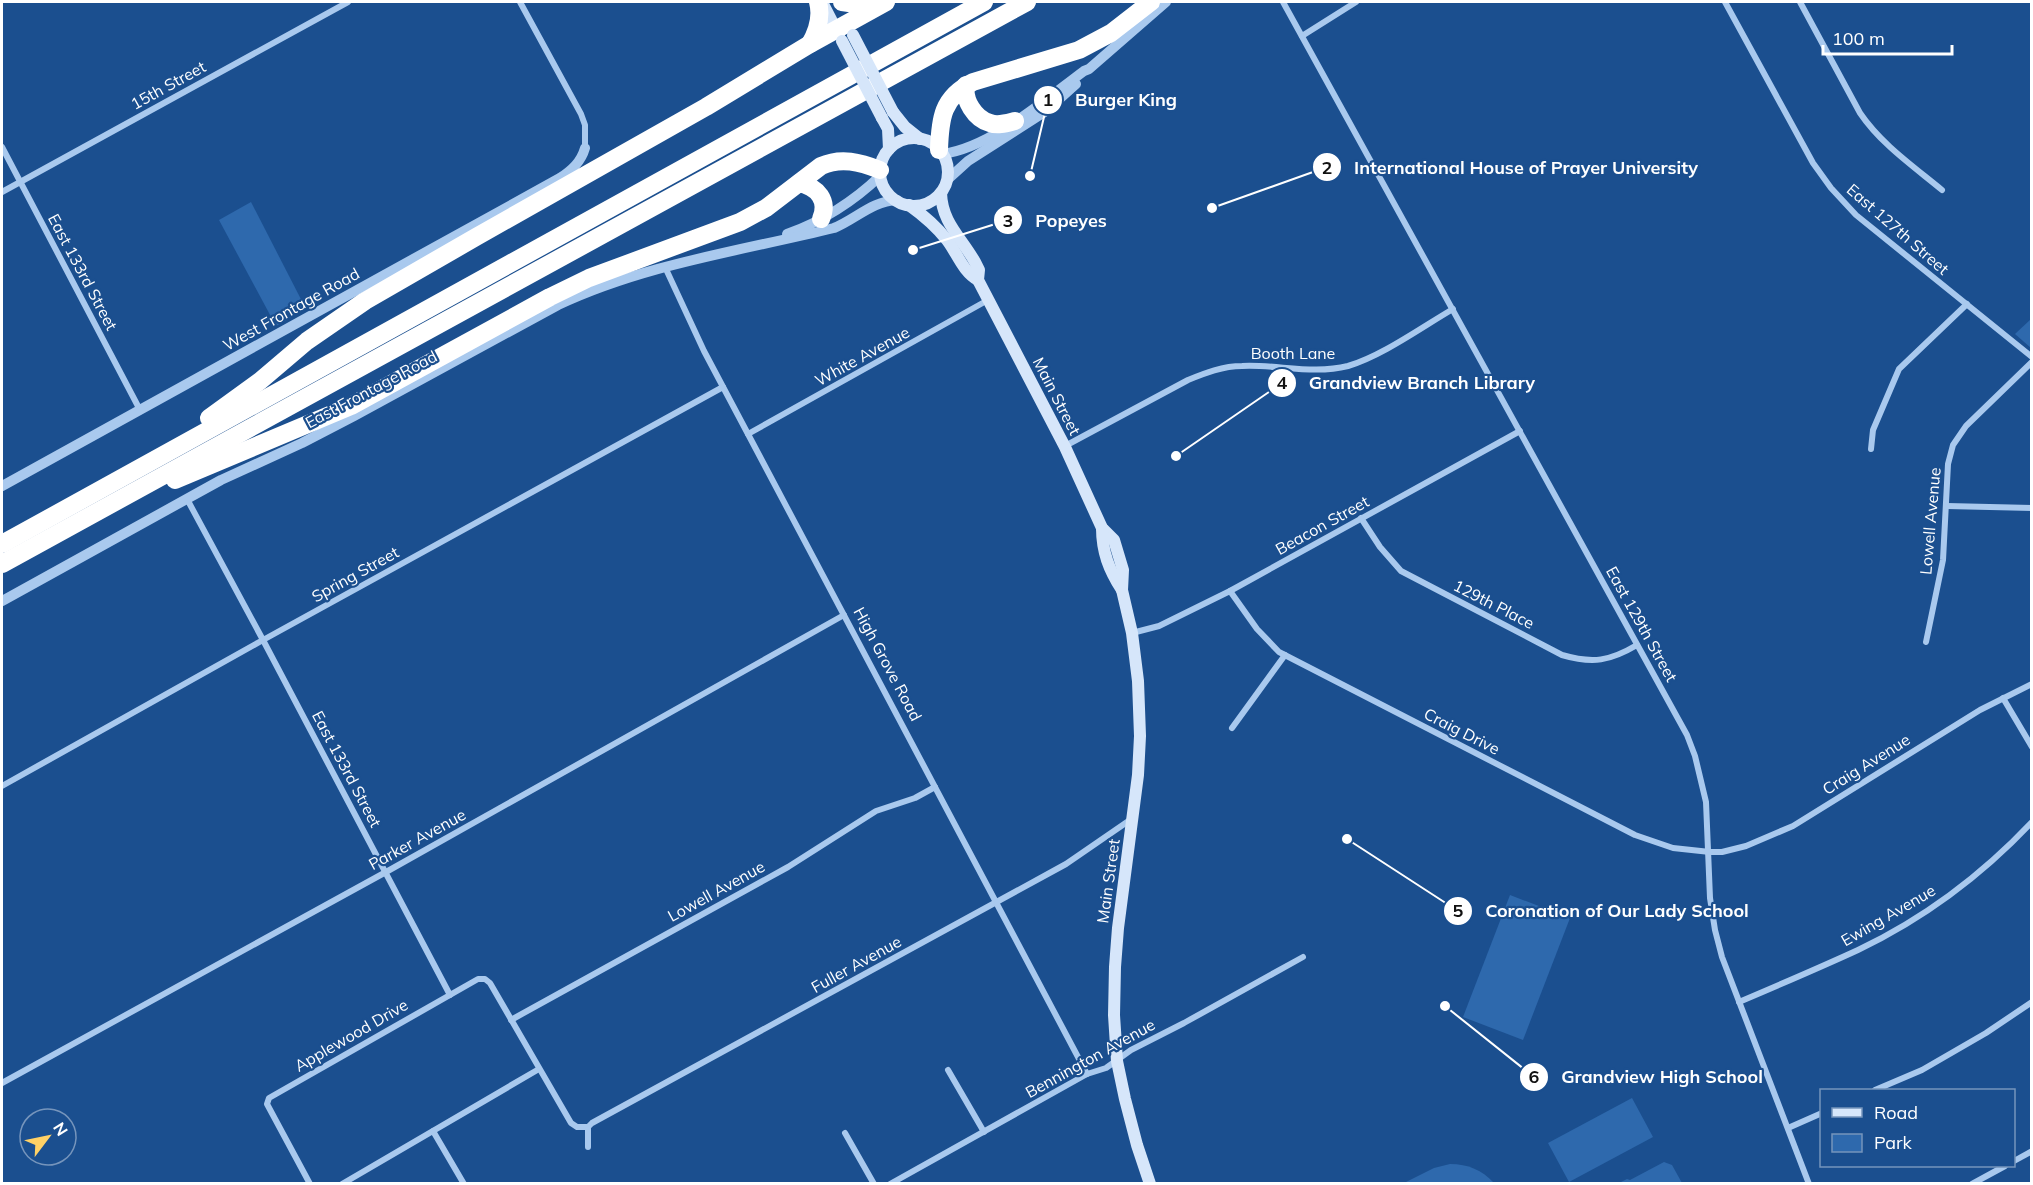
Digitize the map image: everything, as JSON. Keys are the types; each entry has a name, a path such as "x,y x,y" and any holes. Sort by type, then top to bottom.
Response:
{"highway":[{"path":"810,44 818,27 820,2"},
{"path":"842,2 862,5 886,2"},
{"path":"149,462 260,381 307,341 365,301 730,93 810,44 844,32 886,2"},
{"path":"2,544 984,2"},
{"path":"2,564 1026,2"},
{"path":"941,152 942,113 949,100 966,85 1079,50 1111,33 1151,2"},
{"path":"966,85 967,101 983,120 998,124 1015,121"},
{"path":"133,491 164,484 336,412 383,389 569,287 615,267 740,222 766,208 821,166 837,160 858,163 880,173"},
{"path":"800,183 813,188 822,198 824,208 821,219"}],"main road":[{"path":"820,2 844,32 888,115 889,149"},
{"path":"835,2 844,32"},
{"path":"888,115 920,139 933,145 941,152 947,164 947,180 941,193 926,204 903,203 886,189 880,173 883,160 889,149 904,139 920,139"},
{"name":"Main Street","path":"941,193 941,205 945,218 975,262 979,270 978,280"},
{"name":"Main Street","path":"903,203 924,215 940,231 970,275 978,280 1065,447 1102,528 1114,540 1124,570 1122,590 1132,633 1139,688 1140,736 1133,818 1114,967 1114,1015 1117,1061 1135,1138 1149,1178"}],"street":[{"name":"15th Street","path":"2,192 348,2"},
{"path":"520,2 581,114 586,136 585,147"},
{"path":"941,152 969,148 1015,121 1089,69 1166,2"},
{"name":"East 129th Street","path":"1283,2 1687,735 1695,756 1706,802 1710,852 1710,898 1722,957 1809,1184"},
{"path":"1302,36 1356,2"},
{"name":"East 127th Street","path":"1725,2 1813,163 1831,188 1856,215 2031,357"},
{"path":"1800,2 1860,113 1870,127 1887,145 1942,190"},
{"path":"947,180 968,161 1046,111 1087,74 1089,69"},
{"name":"East 133rd Street","path":"2,147 140,410"},
{"name":"West Frontage Road","path":"2,486 560,178 576,166 585,147"},
{"name":"East Frontage Road","path":"771,242 821,219 852,201 880,173"},
{"name":"East Frontage Road","path":"2,601 221,480 294,447 591,289 665,267 834,228 848,222 875,204 903,203"},
{"name":"High Grove Road","path":"665,267 723,387 1087,1074"},
{"name":"White Avenue","path":"748,434 988,300"},
{"path":"1871,449 1873,430 1899,369 1967,304"},
{"name":"Booth Lane","path":"1065,447 1205,373 1242,366 1319,369 1347,366 1373,356 1454,309"},
{"name":"Lowell Avenue","path":"1926,642 1943,560 1948,464 1953,445 1966,426 2031,362"},
{"name":"Spring Street","path":"2,786 723,387"},
{"name":"Beacon Street","path":"1132,633 1159,626 1230,591 1520,431"},
{"name":"East 133rd Street","path":"187,499 450,995"},
{"path":"1947,506 2031,508"},
{"name":"129th Place","path":"1361,518 1380,547 1401,571 1562,655 1581,660 1600,660 1619,655 1638,645"},
{"name":"Craig Drive","path":"1230,591 1257,629 1279,652 1635,835 1673,848 1710,852"},
{"name":"Parker Avenue","path":"2,1083 386,872 844,615"},
{"path":"1232,728 1285,655"},
{"name":"Craig Avenue","path":"1710,852 1722,852 1746,846 1793,826 1980,710 2031,684"},
{"path":"2002,698 2031,747"},
{"name":"Lowell Avenue","path":"511,1020 788,867 876,811 915,798 935,787"},
{"name":"Fuller Avenue","path":"588,1127 1066,864 1133,818"},
{"name":"Ewing Avenue","path":"1739,1002 1859,949 1928,910 1965,884 2002,853 2031,822"},
{"name":"Bennington Avenue","path":"890,1184 1087,1074 1106,1068 1131,1050 1303,957"},
{"path":"450,995 478,979 485,979 490,984 571,1123 577,1127 588,1127 588,1147"},
{"name":"Applewood Drive","path":"310,1184 267,1104 269,1098 450,995"},
{"path":"1877,1089 1922,1070 1986,1033 2031,1002"},
{"path":"342,1184 539,1069"},
{"path":"948,1071 984,1132"},
{"path":"1788,1128 1820,1113"},
{"path":"433,1131 464,1184"},
{"path":"845,1133 874,1184"},
{"path":"2015,1160 2031,1151"},
{"path":"1972,1184 2003,1167"}],"green space":[{"path":"251,202 306,309 276,326 219,220"},
{"path":"2031,319 2031,348 2015,334"},
{"path":"1510,895 1570,918 1523,1040 1463,1017"},
{"path":"1632,1098 1653,1137 1569,1182 1548,1143"},
{"path":"1664,1162 1672,1165 1682,1183 1619,1183 1630,1180"},
{"path":"1450,1164 1474,1169 1494,1183 1404,1183 1434,1168"}],"place":[{"name":"Burger King","path":"1030,176"},
{"name":"International House of Prayer University","path":"1212,208"},
{"name":"Popeyes","path":"913,250"},
{"name":"Grandview Branch Library","path":"1176,456"},
{"name":"Coronation of Our Lady School","path":"1347,839"},
{"name":"Grandview High School","path":"1445,1006"}]}
